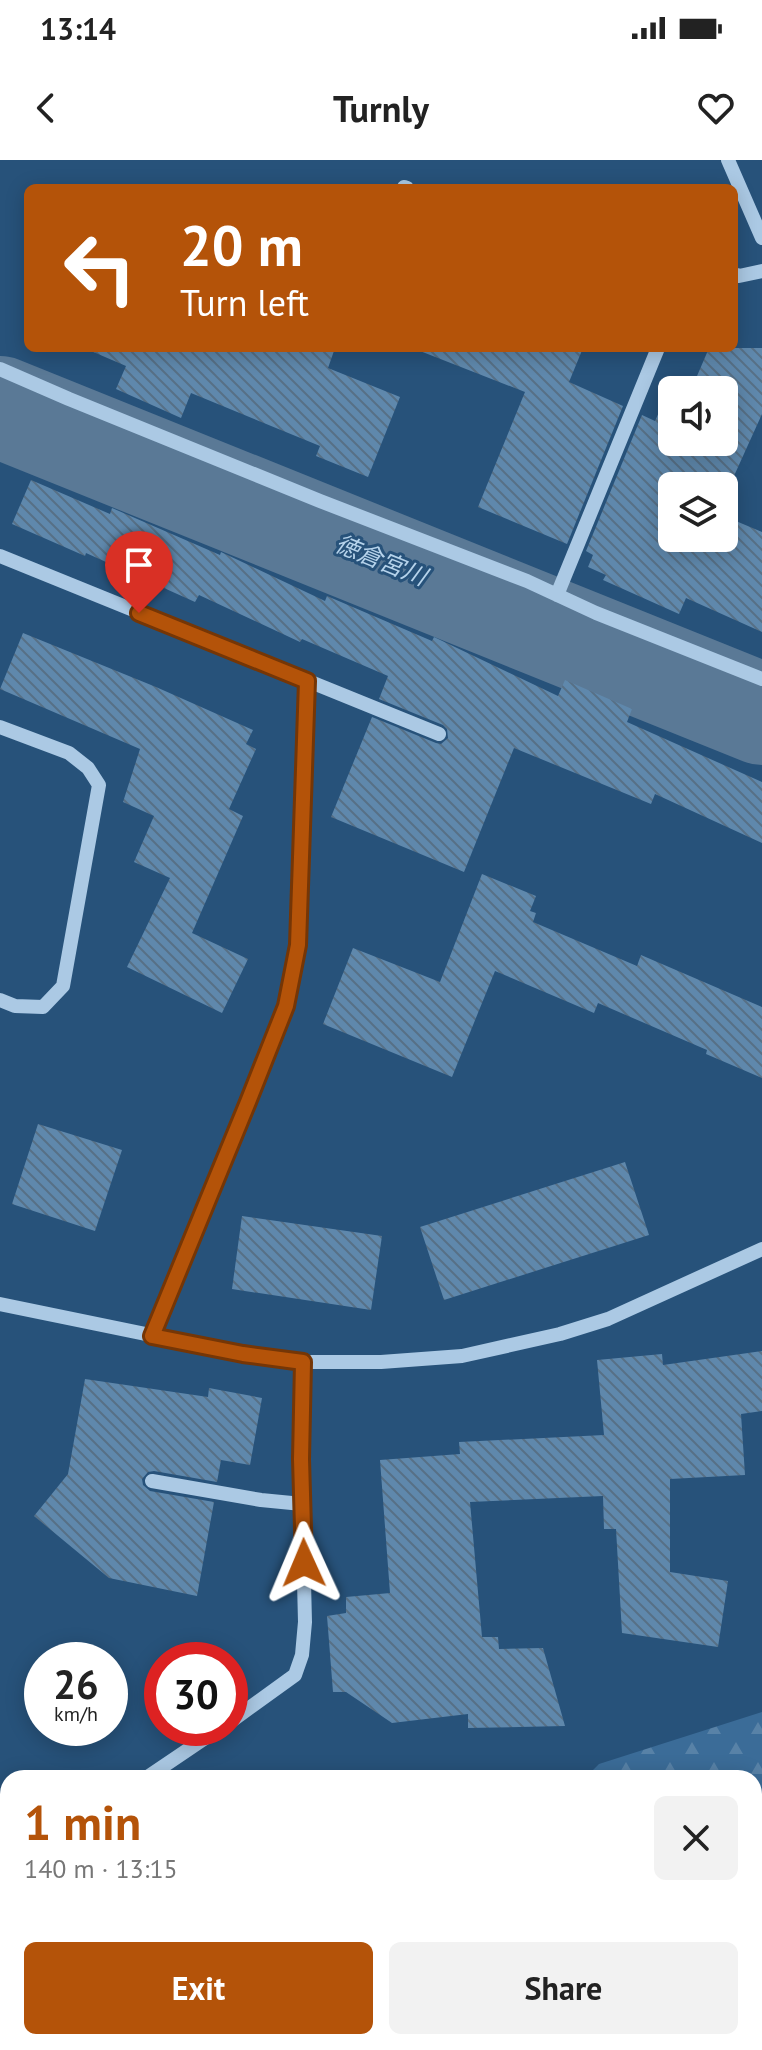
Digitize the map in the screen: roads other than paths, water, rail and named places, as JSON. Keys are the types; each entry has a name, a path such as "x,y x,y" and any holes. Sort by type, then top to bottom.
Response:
{"street":[{"path":"728,160 762,238"},
{"path":"738,276 762,271"},
{"path":"557,595 656,352"},
{"path":"0,369 762,679"},
{"path":"0,556 439,734"},
{"path":"152,1336 286,1006 298,945 307,681"},
{"path":"0,727 69,753 88,768 99,785 63,986 43,1007 15,1006 0,1000"},
{"path":"0,1304 243,1354 303,1362 381,1362 462,1356 560,1334 608,1319 762,1249"},
{"path":"248,1709 295,1675 302,1655 305,1622 301,1459 303,1362"},
{"path":"152,1481 302,1504"},
{"path":"158,1770 193,1746"}],"waterway":[{"name":"徳倉宮川","path":"0,407 762,714"}]}
